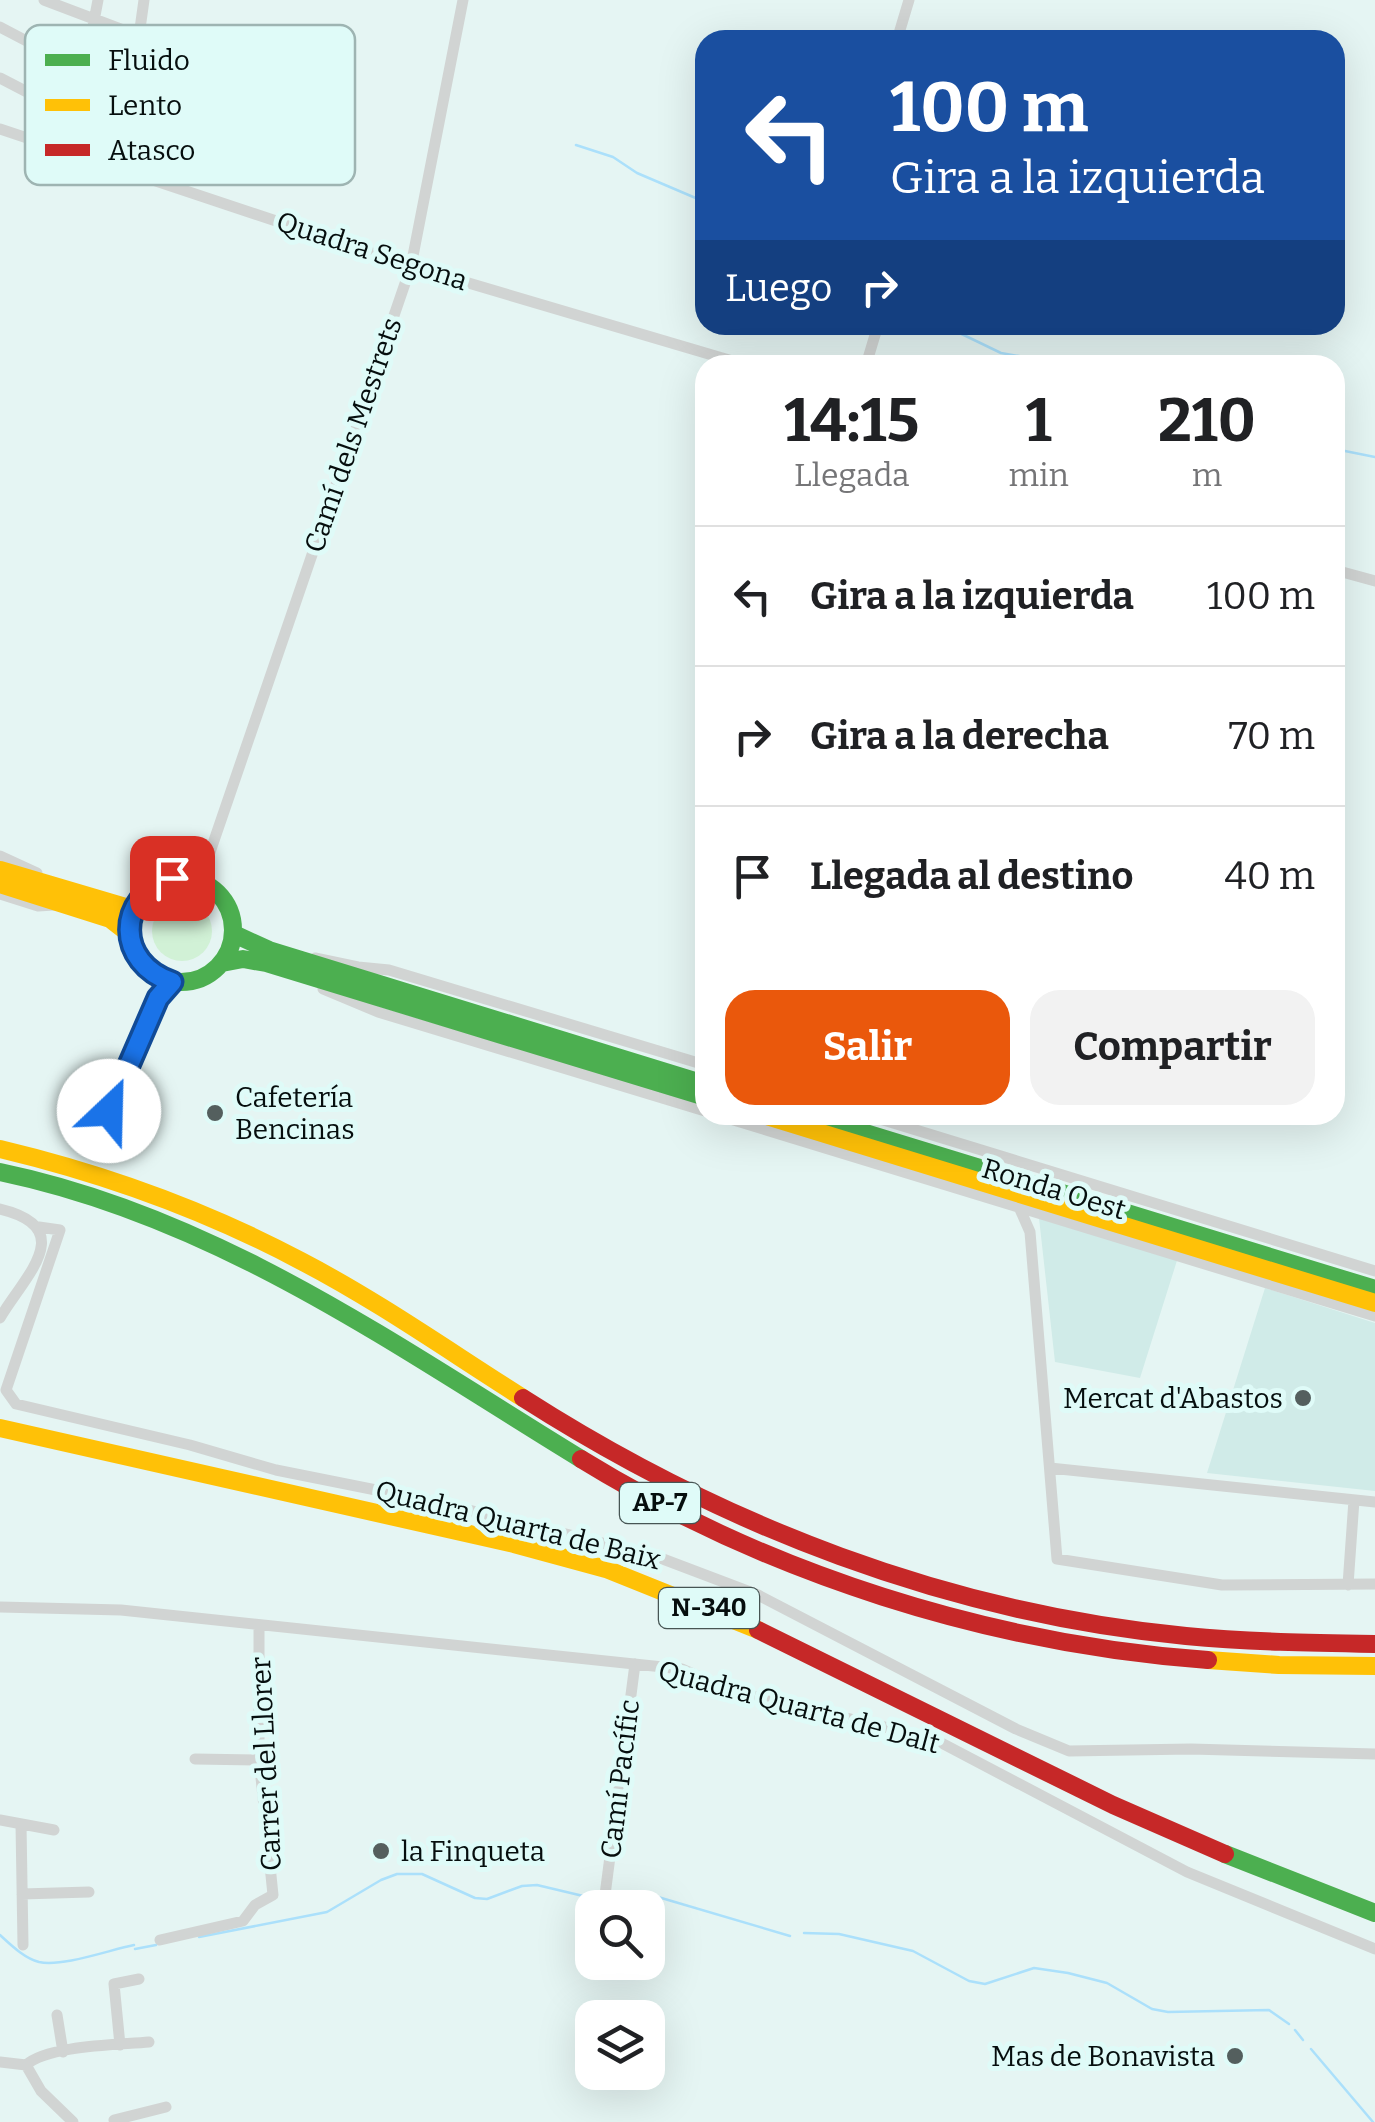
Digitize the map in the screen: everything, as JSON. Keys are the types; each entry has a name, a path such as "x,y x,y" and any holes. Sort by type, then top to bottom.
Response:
{"main road":[{"path":"0,870 68,898 110,919 128,933"},
{"path":"222,963 234,934 224,899 200,882 172,878 143,893 132,909 128,933 138,960 165,980 197,980 222,963 242,959 286,962 695,1081"},
{"path":"0,884 132,909"},
{"path":"234,934 286,962 695,1094"},
{"name":"Ronda Oest","path":"796,1125 1375,1302"},
{"name":"Ronda Oest","path":"840,1125 1375,1289"},
{"name":"AP-7","path":"0,1150 140,1189 236,1230 340,1282 639,1467 760,1527 886,1574 982,1602 1149,1634 1314,1645 1375,1644"},
{"name":"AP-7","path":"0,1172 130,1210 225,1248 329,1302 627,1487 752,1547 877,1594 972,1622 1146,1656 1312,1668 1375,1666"},
{"name":"N-340","path":"0,1428 514,1544 606,1570 770,1635 1113,1806 1375,1912"}],"street":[{"path":"44,0 112,25"},
{"path":"93,25 98,0"},
{"path":"141,25 144,0"},
{"name":"Camí dels Mestrets","path":"200,882 411,266 462,0"},
{"path":"900,30 909,0"},
{"path":"0,27 25,40"},
{"path":"0,78 25,92"},
{"name":"Quadra Segona","path":"0,130 25,138"},
{"name":"Quadra Segona","path":"166,185 411,266 712,355"},
{"path":"1345,573 1375,582"},
{"path":"0,856 68,898"},
{"path":"0,894 38,906 68,898"},
{"path":"286,962 328,959 389,970 695,1062"},
{"path":"286,962 320,988 378,1012 695,1109"},
{"path":"95,1143 165,980"},
{"name":"Ronda Oest","path":"749,1125 1375,1316"},
{"name":"Ronda Oest","path":"900,1125 1375,1271"},
{"path":"0,1208 17,1213 38,1228 43,1243 36,1264 0,1318"},
{"path":"1019,1208 1030,1232 1058,1559 1222,1586 1375,1584"},
{"path":"1030,1232 1050,1217"},
{"name":"Quadra Quarta de Baix","path":"38,1228 60,1230 6,1390 16,1404 190,1445 276,1470 436,1502 655,1556 758,1594 1016,1729 1069,1751 1192,1749 1375,1754"},
{"path":"1050,1468 1375,1502"},
{"path":"1348,1585 1354,1500"},
{"name":"Quadra Quarta de Dalt","path":"0,1607 121,1610 682,1669 735,1692 932,1738 1200,1878 1375,1949"},
{"name":"Carrer del Llorer","path":"160,1940 243,1921 255,1904 273,1895 260,1760 260,1626"},
{"name":"Camí Pacífic","path":"606,1890 635,1664"},
{"path":"195,1759 260,1760"},
{"path":"0,1820 54,1830"},
{"path":"21,1824 23,1945"},
{"path":"22,1894 89,1892"},
{"path":"120,2045 114,1984 139,1979"},
{"path":"57,2016 63,2052"},
{"path":"0,2062 26,2065 33,2059 63,2052 150,2042"},
{"path":"26,2065 42,2091 74,2122"},
{"path":"112,2121 166,2107"}],"shaded area":[{"path":"1039,1218 1180,1251 1140,1378 1055,1362"},
{"name":"Mercat d'Abastos","path":"1265,1288 1375,1323 1375,1491 1207,1473"}],"green space":[{"path":"182,901 203,910 212,931 203,952 182,961 161,952 152,931 161,910"}],"waterway":[{"path":"576,145 613,157 637,173 695,198"},
{"path":"964,335 1013,355"},
{"path":"1345,451 1375,457"},
{"path":"199,1937 327,1912 397,1874 422,1874 475,1898 487,1899 522,1886 537,1885 575,1894"},
{"path":"665,1899 790,1936"},
{"path":"804,1933 839,1934 913,1951 969,1981 985,1984 1034,1968 1107,1983 1152,2009 1269,2010 1289,2024"},
{"path":"0,1935 28,1958 49,1963 134,1945"},
{"path":"135,1949 156,1945"},
{"path":"1295,2030 1303,2040"},
{"path":"1311,2049 1373,2122"}],"traffic: fast":[{"path":"181,878 201,882 218,893 229,910 233,930 229,950 218,967 201,978 181,982 161,978 144,967 133,950 129,930 133,910 144,893 161,882 181,878"},
{"path":"234,934 269,950 695,1081"},
{"path":"222,963 243,959 266,963 695,1094"},
{"path":"840,1125 1375,1289"},
{"path":"0,1172 80,1193 156,1220 230,1253 373,1330 581,1459"},
{"path":"1225,1854 1375,1913"}],"traffic: slow":[{"path":"0,870 132,909"},
{"path":"0,884 110,919 128,933"},
{"path":"796,1125 1375,1303"},
{"path":"0,1149 154,1195 265,1243 358,1293 523,1398"},
{"path":"0,1428 514,1544 606,1569 758,1630"},
{"path":"1208,1660 1375,1666"}],"traffic: jam":[{"path":"523,1398 678,1486 840,1556 924,1584 1010,1607 1186,1636 1375,1644"},
{"path":"581,1459 727,1537 882,1597 1044,1638 1208,1660"},
{"path":"758,1630 1113,1805 1225,1854"}],"place":[{"name":"Cafetería Bencinas","path":"215,1113"},
{"name":"Mercat d'Abastos","path":"1303,1398"},
{"name":"la Finqueta","path":"381,1851"},
{"name":"Mas de Bonavista","path":"1235,2056"}],"route":[{"path":"109,1111 158,998 172,982 157,977 138,960 128,933 132,909 143,893 172,878"}]}
